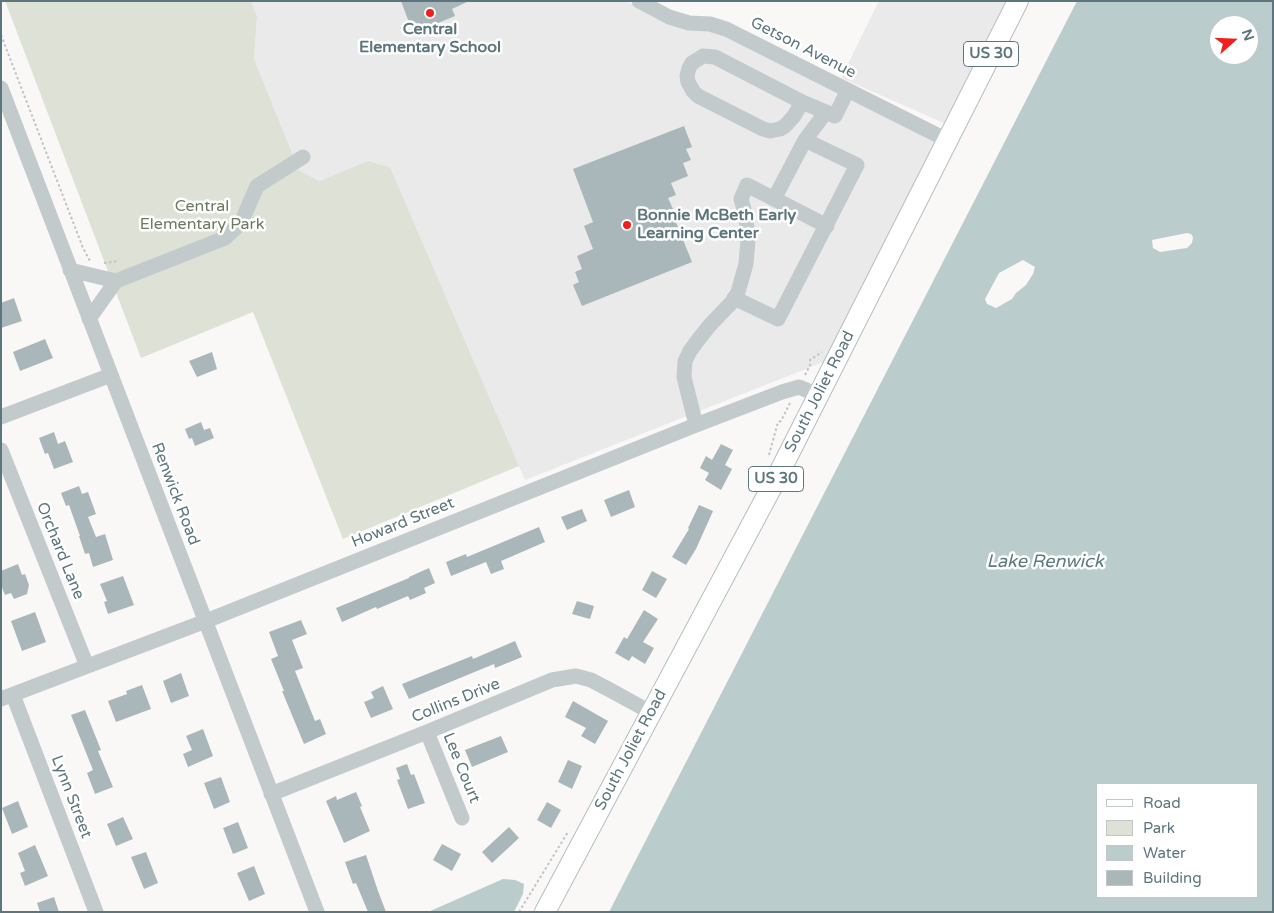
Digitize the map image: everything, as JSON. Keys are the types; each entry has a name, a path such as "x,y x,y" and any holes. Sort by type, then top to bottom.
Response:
{"main road":[{"name":"South Joliet Road","path":"545,912 776,479 1018,1"}],"street":[{"name":"Getson Avenue","path":"638,1 670,17 689,23 710,24 726,28 947,140"},
{"path":"802,102 794,116 785,126 770,131 763,129 698,96 688,82 689,68 692,63 703,56 715,57 802,102 835,116 848,90"},
{"name":"Renwick Road","path":"1,88 317,912"},
{"path":"774,199 805,140 826,112"},
{"path":"734,298 778,319 857,165 805,140"},
{"path":"89,320 116,281 225,238 242,223 257,186 303,157"},
{"path":"696,425 684,377 686,361 690,351 710,325 732,302 738,292 746,266 748,240 746,217 741,199 748,185 827,226"},
{"path":"70,270 116,281"},
{"path":"1,417 111,375"},
{"name":"Howard Street","path":"7,697 206,621 782,392 799,387 818,395"},
{"name":"Orchard Lane","path":"1,450 87,666"},
{"name":"Collins Drive","path":"272,794 552,680 576,676 591,680 652,713"},
{"name":"Lynn Street","path":"7,697 96,912"},
{"name":"Lee Court","path":"427,732 462,818"}],"path":[{"path":"1,35 83,248 87,257 91,262 95,263"},
{"path":"101,263 119,261"},
{"path":"520,912 568,833"}],"shaded area":[{"path":"251,1 626,1 666,22 715,32 937,143 826,361 525,480 390,167 368,161 319,181 299,170 254,59 257,17"},
{"path":"879,1 1006,1 944,123 841,78"}],"green space":[{"name":"Central Elementary Park","path":"5,1 251,1 257,17 254,59 299,170 319,181 368,161 390,167 519,466 343,539 253,312 141,358"}],"water":[{"name":"Lake Renwick","path":"1077,1 1273,1 1273,912 609,912","holes":["1187,233 1193,237 1192,243 1187,248 1160,252 1153,248 1152,240","1023,260 1035,267 1026,285 1012,299 996,308 987,304 985,299 999,273"]},
{"path":"503,879 515,880 524,884 523,894 514,912 428,912"}],"building":[{"name":"Central Elementary School","path":"401,1 469,1 452,9 455,16 419,31 416,23 410,25"},
{"name":"Bonnie McBeth Early Learning Center","path":"684,126 692,147 686,149 691,160 683,163 688,176 671,183 676,195 668,198 692,262 582,306 573,285 579,282 575,272 582,269 577,256 593,249 584,226 593,222 573,169"},
{"path":"14,298 22,321 1,328 1,303"},
{"path":"45,339 53,358 20,371 13,352"},
{"path":"212,352 217,369 197,377 189,361"},
{"path":"201,422 204,430 210,428 214,438 195,446 192,438 189,439 185,429"},
{"path":"54,432 58,444 65,441 73,462 54,469 48,453 45,454 39,438"},
{"path":"721,444 733,450 725,465 732,469 721,490 705,480 709,473 700,468 706,456 712,460"},
{"path":"79,486 82,494 88,492 96,514 88,517 96,537 105,534 113,560 93,567 89,553 85,554 69,505 66,506 61,493"},
{"path":"629,490 635,507 611,517 604,500"},
{"path":"699,505 713,511 696,549 686,565 672,557 689,529"},
{"path":"582,509 587,521 567,530 561,517"},
{"path":"539,527 545,542 501,561 504,569 491,574 486,562 451,576 446,562 466,554 467,557"},
{"path":"18,564 22,575 25,574 29,585 27,594 14,599 11,593 5,595 1,585 1,571"},
{"path":"429,568 435,583 424,588 426,593 410,600 408,596 377,609 376,607 342,622 336,608"},
{"path":"652,571 667,579 656,598 642,590"},
{"path":"123,576 134,605 108,614 104,602 107,601 100,584"},
{"path":"577,601 594,606 590,619 572,614"},
{"path":"644,610 658,619 643,642 654,648 645,664 632,656 629,661 615,653 624,637 627,639"},
{"path":"35,612 46,642 22,651 11,621"},
{"path":"301,620 307,634 292,640 303,668 295,671 315,721 320,719 326,734 304,744 271,659 278,656 269,632"},
{"path":"515,641 522,657 495,668 494,664 409,699 402,684 472,656 473,659"},
{"path":"181,673 189,696 171,703 163,681"},
{"path":"142,685 151,709 116,722 108,701 127,694 126,691"},
{"path":"383,686 393,709 371,718 364,702 374,698 371,692"},
{"path":"573,701 608,721 595,744 581,736 586,728 565,717"},
{"path":"85,710 101,750 98,751 113,787 95,794 87,773 93,770 71,715"},
{"path":"203,729 213,756 188,767 183,754 192,750 186,736"},
{"path":"501,736 508,752 472,767 465,750"},
{"path":"568,760 582,766 572,789 558,782"},
{"path":"407,764 411,775 414,774 425,803 408,809 397,780 400,779 396,768"},
{"path":"221,777 230,802 214,809 204,783"},
{"path":"356,792 370,831 344,843 326,801 336,796 337,800"},
{"path":"18,801 28,827 12,834 2,808"},
{"path":"547,802 561,810 551,828 537,820"},
{"path":"123,817 133,839 116,846 107,824"},
{"path":"238,822 248,848 233,854 223,828"},
{"path":"509,827 519,838 492,863 482,852"},
{"path":"442,844 461,854 452,871 433,860"},
{"path":"35,845 48,876 25,886 20,873 25,871 18,853"},
{"path":"146,852 158,883 144,889 131,857"},
{"path":"366,855 386,912 368,912 356,883 353,884 345,862"},
{"path":"254,866 265,894 249,901 237,873"},
{"path":"54,897 59,912 40,912 37,903"}],"place":[{"name":"Central Elementary School","path":"430,13"},
{"name":"Bonnie McBeth Early Learning Center","path":"627,225"}]}
